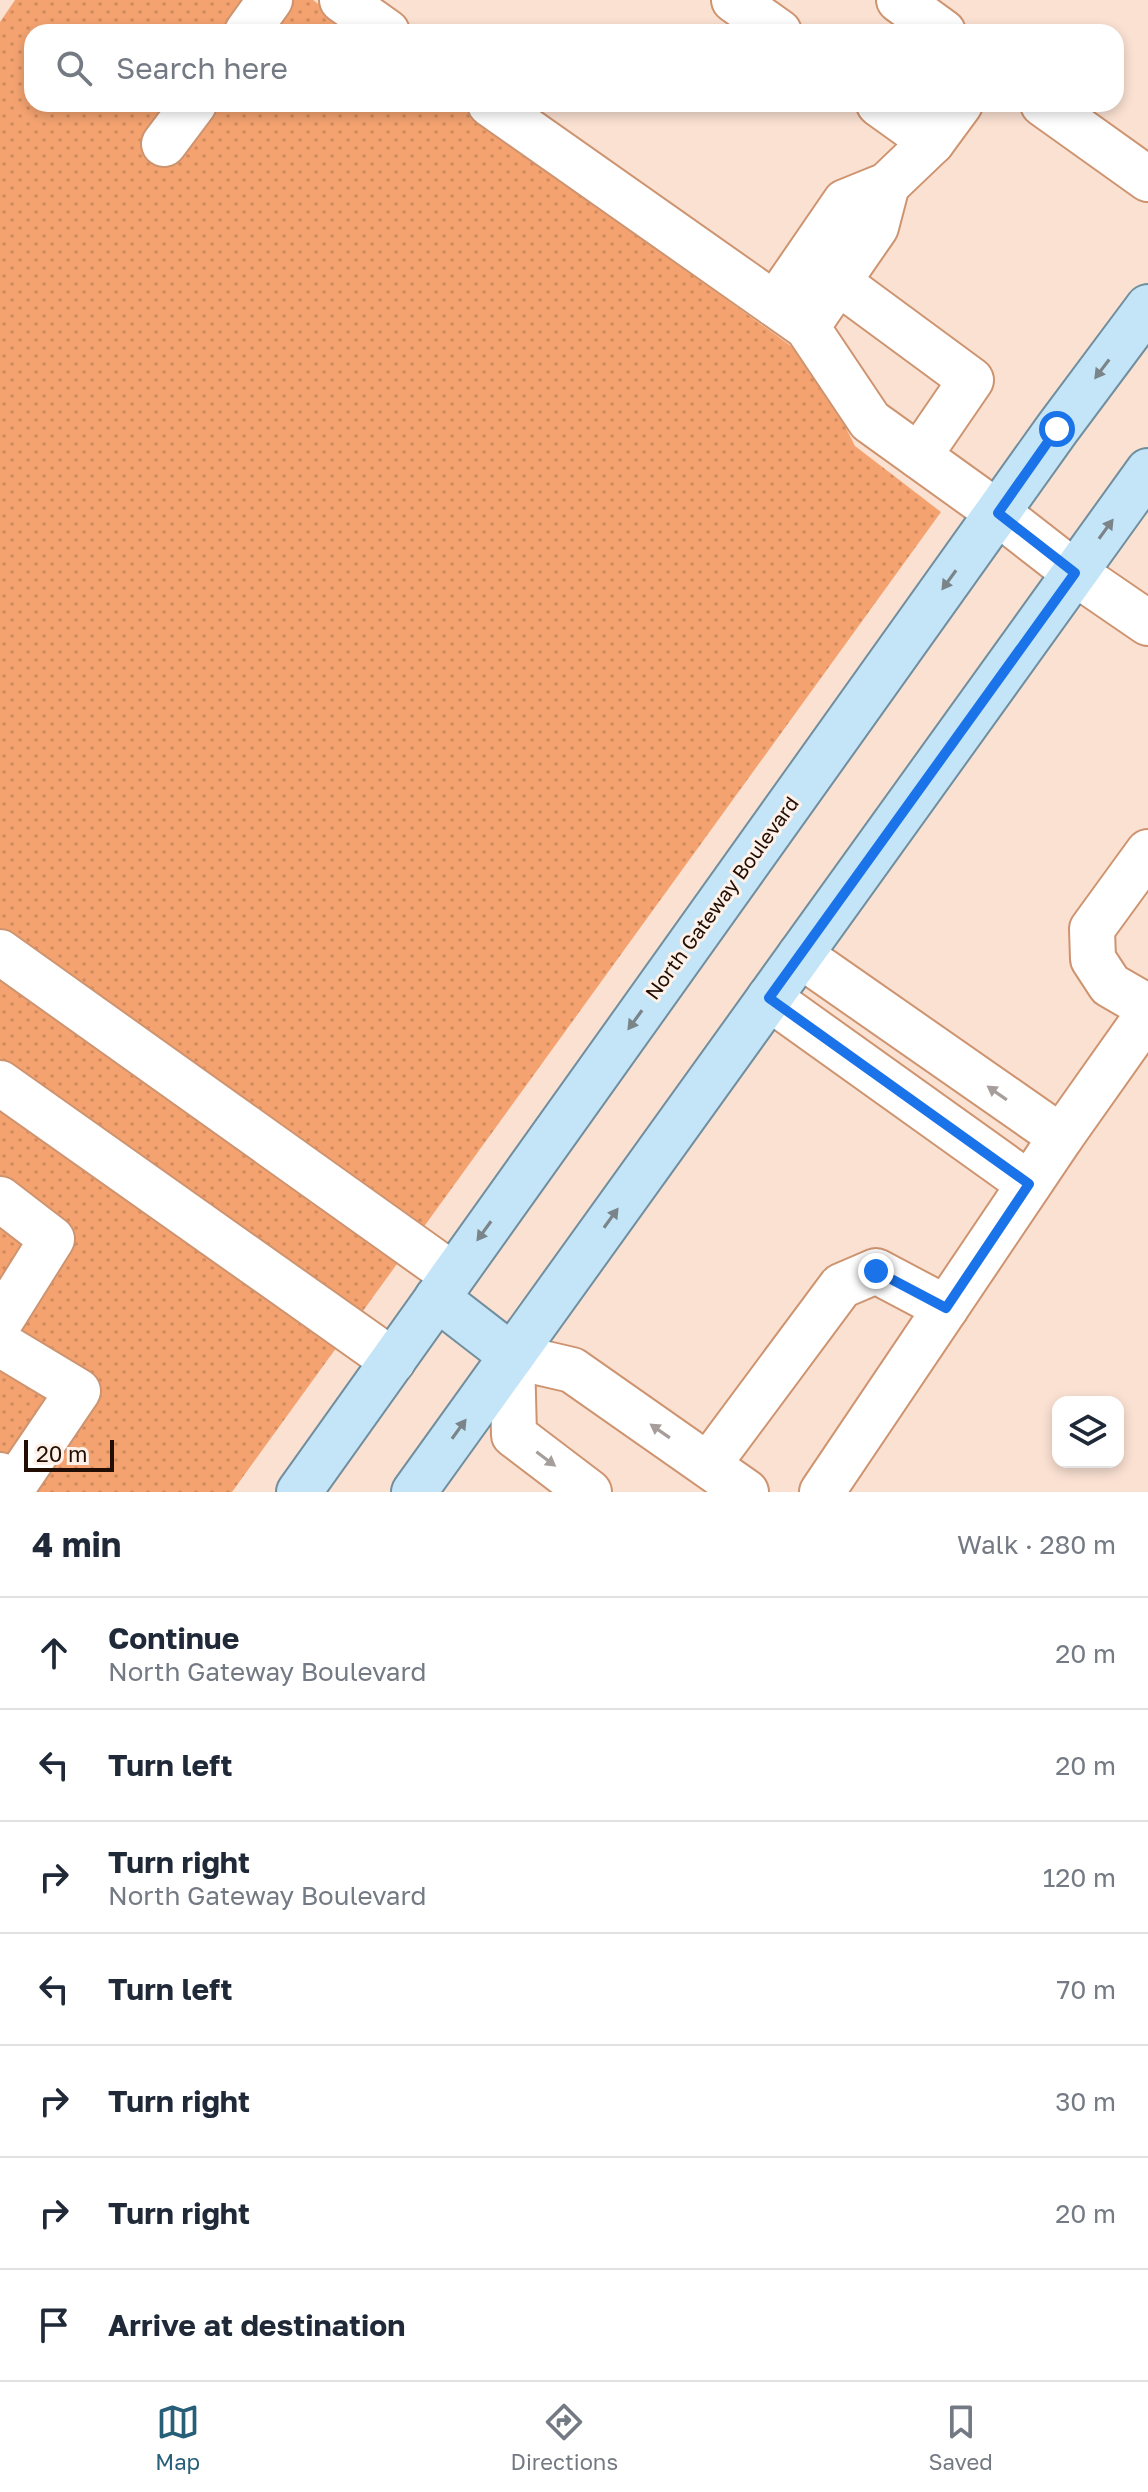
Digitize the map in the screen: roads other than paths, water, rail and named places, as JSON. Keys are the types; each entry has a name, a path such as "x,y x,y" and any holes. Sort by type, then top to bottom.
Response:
{"main road":[{"name":"North Gateway Boulevard","path":"299,1492 1148,307"},
{"path":"414,1492 1148,471"},
{"path":"445,1286 512,1356"}],"street":[{"path":"253,24 270,0"},
{"path":"342,0 376,24"},
{"path":"734,0 768,24"},
{"path":"899,0 932,24"},
{"path":"164,144 188,112"},
{"path":"501,112 791,315 870,421 1075,573 1148,623"},
{"path":"890,112 932,142"},
{"path":"791,315 837,260 845,202 887,185 932,142 954,112"},
{"path":"1054,112 1148,179"},
{"path":"837,260 971,380 919,456"},
{"path":"1148,852 1092,929 1093,959 1110,985 1148,1007"},
{"path":"0,952 445,1286"},
{"path":"800,955 1061,1137"},
{"path":"769,998 1029,1184"},
{"path":"839,1486 946,1308 1148,1014"},
{"path":"861,1064 894,1020"},
{"path":"0,1083 393,1361"},
{"path":"0,1199 52,1239 1,1323 78,1391 15,1484 0,1475"},
{"path":"708,1465 841,1286 876,1271 946,1308"},
{"path":"589,1492 514,1435 512,1356 572,1370 746,1492"}]}
